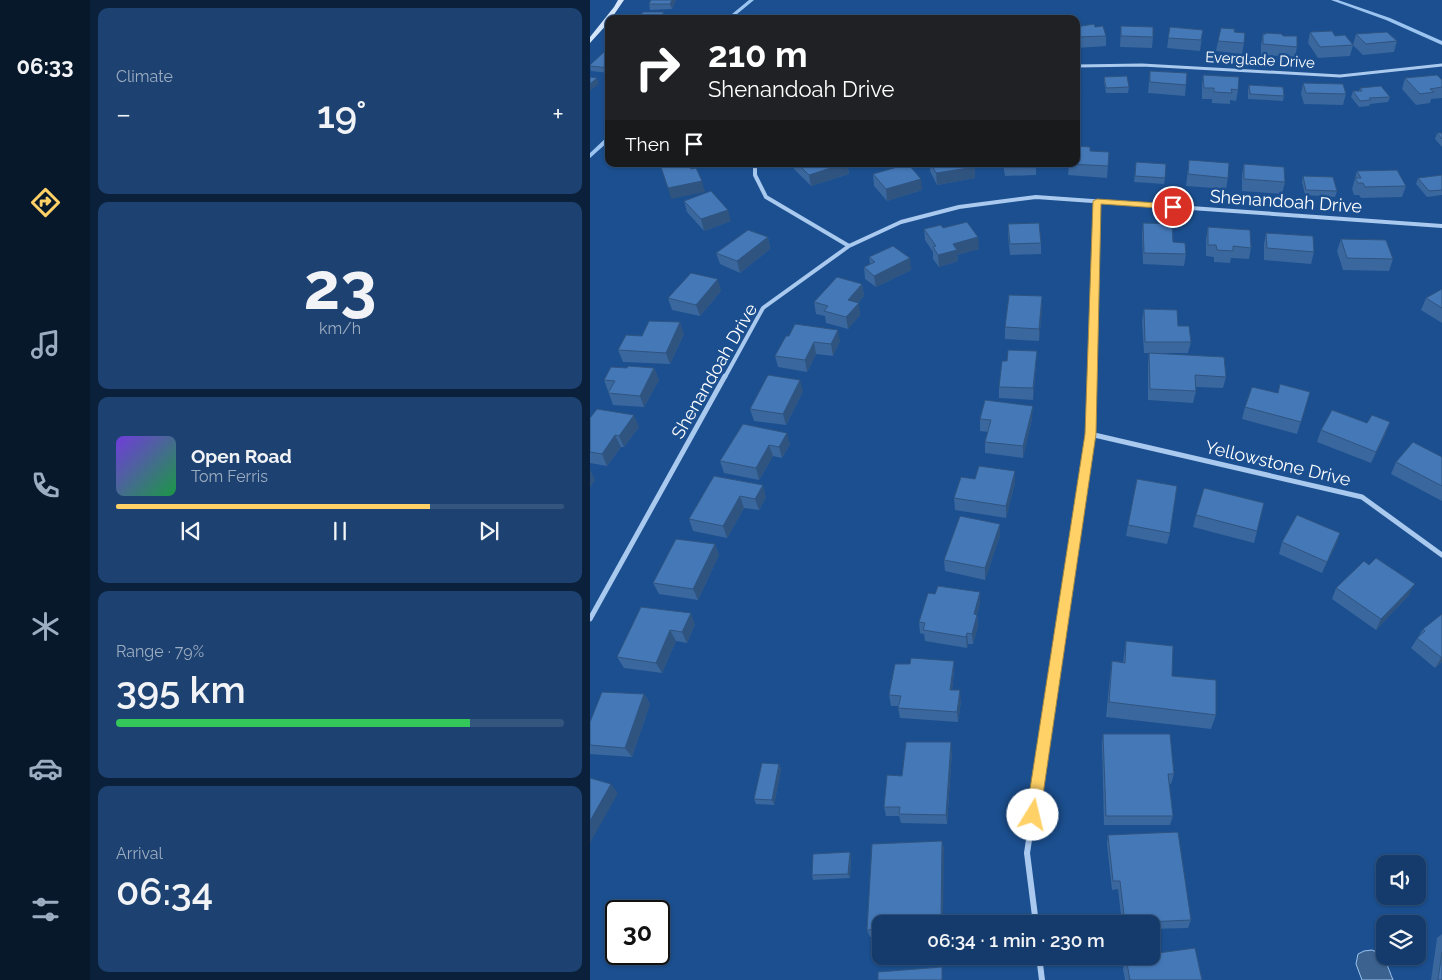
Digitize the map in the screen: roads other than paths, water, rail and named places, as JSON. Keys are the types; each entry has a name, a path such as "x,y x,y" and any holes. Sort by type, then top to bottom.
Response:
{"street":[{"path":"610,15 621,0"},
{"path":"590,41 605,22"},
{"name":"Everglade Drive","path":"1080,66 1142,65 1340,76 1442,65"},
{"path":"755,167 755,175 766,197 849,246"},
{"name":"Shenandoah Drive","path":"590,619 763,308 849,246 901,222 959,207 1036,198 1441,227"},
{"path":"1035,915 1027,853 1090,434 1097,201"},
{"name":"Yellowstone Drive","path":"1090,434 1362,497 1442,556"},
{"path":"1040,965 1042,980"}],"water":[{"path":"1372,950 1376,952 1376,965 1387,965 1393,980 1362,980 1356,964 1358,954"}],"waterway":[{"path":"733,15 752,0"},
{"path":"1333,0 1388,19 1442,43"},
{"path":"590,156 605,141"}]}
